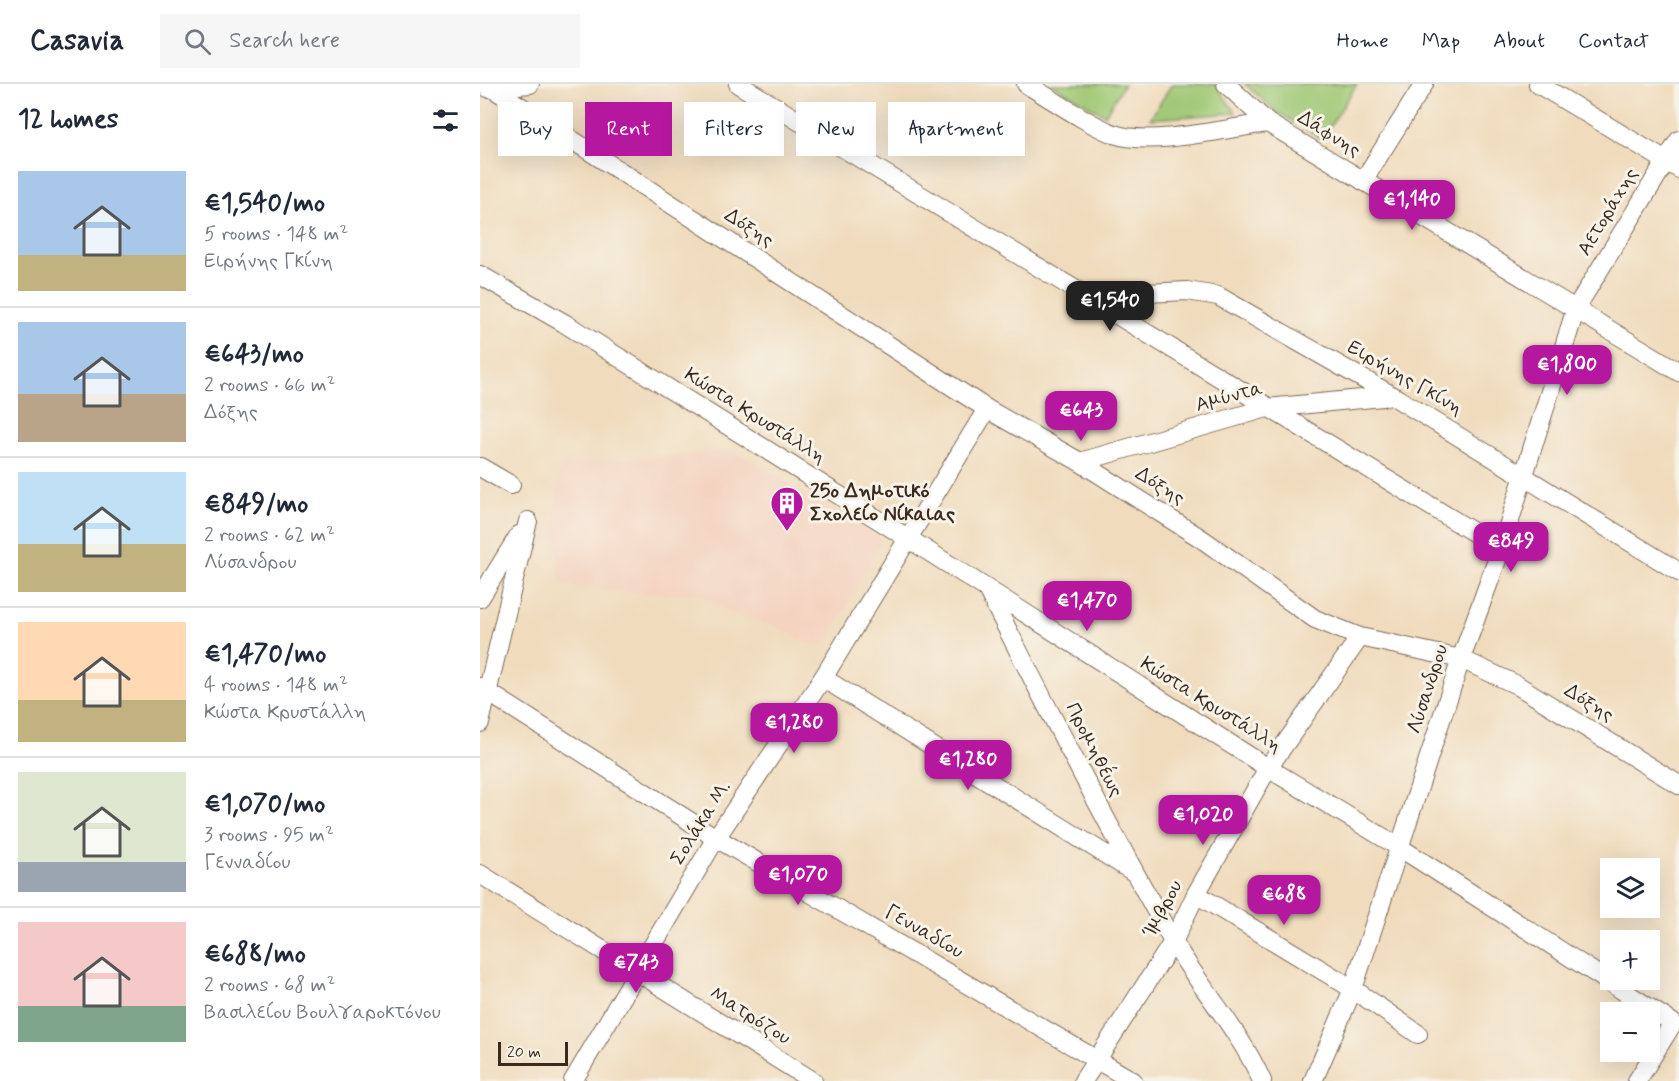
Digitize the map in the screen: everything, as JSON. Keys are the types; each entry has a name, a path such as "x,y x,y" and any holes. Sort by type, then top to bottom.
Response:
{"street":[{"path":"486,87 530,84"},
{"path":"738,84 1501,549"},
{"name":"Δάφνης","path":"1026,84 1112,133 1129,138 1155,138 1268,123 1679,372"},
{"path":"1226,84 1268,123"},
{"path":"1363,181 1424,84"},
{"path":"1538,84 1672,166"},
{"name":"Δόξης","path":"486,87 987,409 1080,462 1202,539 1315,619 1360,637 1461,659 1517,685 1679,785"},
{"name":"Αετοράχης","path":"1576,308 1672,166 1679,140"},
{"name":"Κώστα Κρυστάλλη","path":"480,274 909,539 1268,768 1400,847 1673,1023 1637,1081"},
{"name":"Ειρήνης Γκίνη","path":"1086,296 1187,291 1218,296 1393,396 1679,572"},
{"name":"Λύσανδρου","path":"1313,1081 1353,989 1461,659 1501,549 1576,308"},
{"name":"Αμύντα","path":"1080,462 1267,408 1393,396"},
{"name":"Σολάκα Μ.","path":"573,1081 716,838 823,678 987,409"},
{"path":"480,466 511,485"},
{"path":"480,598 528,521 484,689 480,723"},
{"name":"Προμηθέως","path":"987,590 1132,871 1173,942 1245,1050 1262,1081"},
{"name":"Ίμβρου","path":"1083,1081 1173,942 1196,894 1268,768 1360,637"},
{"path":"823,678 1132,871"},
{"name":"Γενναδίου","path":"484,689 716,838 1132,1081"},
{"name":"Ματρόζου","path":"480,874 813,1081"},
{"path":"1196,894 1353,989 1418,1034"}],"shaded area":[{"path":"735,451 881,539 871,562 825,645 809,644 777,627 731,613 697,594 644,594 561,586 552,524 561,464"}],"green space":[{"path":"1051,84 1124,84 1105,115"},
{"path":"1172,84 1215,84 1236,113 1150,119"},
{"path":"1245,84 1357,84 1322,139 1275,111"}],"place":[{"name":"25o Δημοτικό Σχολείο Νίκαιας","path":"787,532"}]}
